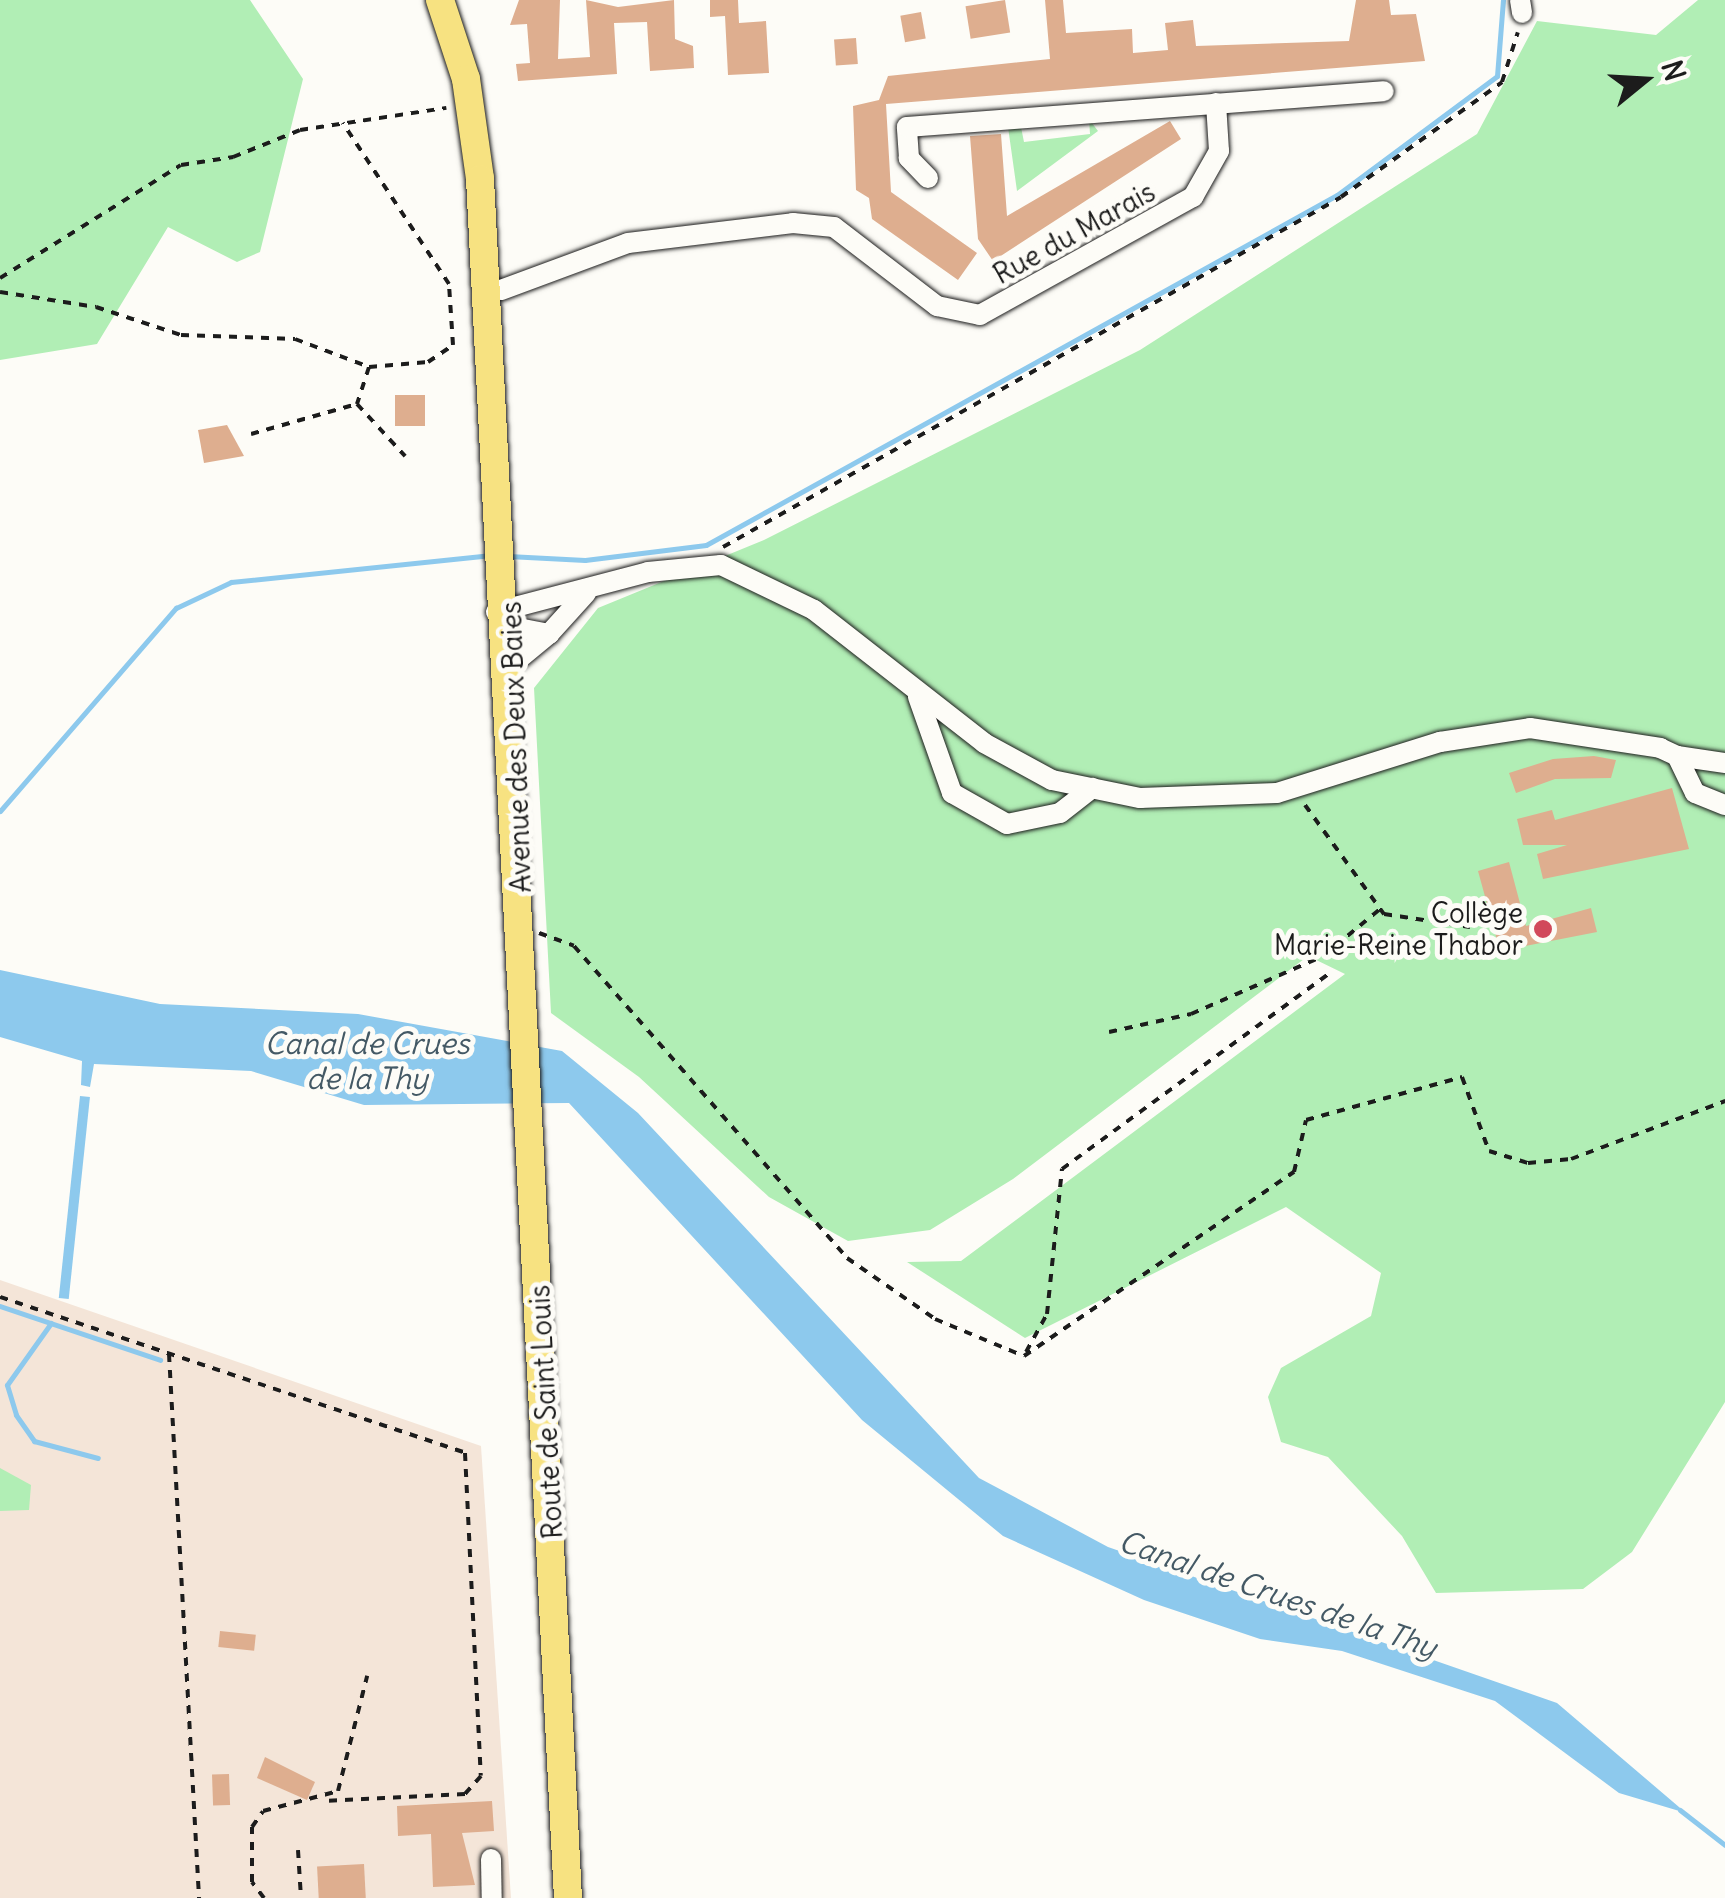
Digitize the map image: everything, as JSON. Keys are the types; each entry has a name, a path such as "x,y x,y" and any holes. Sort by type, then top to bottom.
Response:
{"main road":[{"name":"Avenue des Deux Baies","path":"440,0 470,102 501,536 521,926"},
{"name":"Avenue des Deux Baies","path":"458,0 486,118 501,290 501,536"},
{"name":"Avenue des Deux Baies","path":"505,603 515,662 521,926"},
{"name":"Route de Saint Louis","path":"521,926 568,1898"}],"street":[{"path":"928,178 909,158 907,127 1384,91"},
{"name":"Rue du Marais","path":"501,290 628,243 794,224 834,227 936,306 980,315 1193,198 1218,150 1216,104"},
{"path":"505,603 586,594 689,564 754,577 814,610 918,698 1052,780 1140,798 1294,789 1440,742 1530,728 1620,735 1677,756 1725,763"},
{"path":"515,662 549,634 586,594"},
{"path":"505,603 549,634"},
{"path":"918,698 952,793 1007,824 1060,813 1092,788"},
{"path":"1677,756 1695,793 1725,805"},
{"path":"491,1859 492,1898"}],"path":[{"path":"689,564 1341,197 1502,82 1521,6"},
{"path":"0,278 181,165 343,123 470,102"},
{"path":"0,292 96,308 181,335 295,338 370,366 428,362 453,345 456,313 433,250 343,123"},
{"path":"357,404 370,366"},
{"path":"251,434 357,404"},
{"path":"357,404 405,456"},
{"path":"1294,789 1380,909 1470,928"},
{"path":"1109,1032 1191,1014 1323,956 1380,909"},
{"path":"521,926 574,946 847,1258 935,1320 1024,1356"},
{"path":"1024,1356 1047,1314 1062,1169 1328,974"},
{"path":"1024,1356 1294,1172 1306,1120 1462,1077 1489,1151 1528,1163 1571,1159 1725,1101"},
{"path":"0,1297 466,1454 481,1776 465,1794 323,1801 263,1810 252,1827 252,1882 264,1898"},
{"path":"169,1352 198,1898"},
{"path":"323,1801 348,1768 368,1676"},
{"path":"298,1850 301,1898"}],"shaded area":[{"path":"0,1280 481,1446 511,1898 0,1898"}],"green space":[{"path":"0,0 250,0 303,79 260,252 237,262 168,227 97,344 0,360"},
{"path":"1698,0 1725,0 1725,1402 1632,1552 1583,1589 1436,1593 1402,1536 1328,1457 1281,1442 1268,1397 1281,1368 1371,1316 1381,1273 1286,1207 1025,1338 907,1262 961,1261 1345,974 1308,956 1013,1179 930,1230 848,1241 769,1197 639,1077 551,1013 534,688 598,608 764,540 1140,350 1477,134 1537,21 1656,35"},
{"path":"1089,119 1098,131 1017,191 1008,127 1021,127 1024,142 1090,134"},
{"path":"0,1468 31,1485 29,1510 0,1511"}],"water":[{"name":"Canal de Crues de la Thy","path":"0,970 160,1004 358,1014 562,1051 638,1113 979,1478 1108,1547 1557,1703 1686,1813 1619,1793 1495,1701 1342,1651 1260,1639 1144,1600 1003,1536 862,1420 569,1103 364,1105 251,1071 94,1064 90,1087 81,1085 82,1061 0,1037"},
{"path":"80,1096 90,1097 69,1299 59,1298"}],"building":[{"path":"519,0 560,0 558,59 590,57 586,0 618,7 674,0 675,39 693,46 694,68 650,71 647,22 614,23 617,74 518,81 516,64 530,63 527,24 510,25"},
{"path":"710,0 738,0 739,23 766,21 769,73 728,75 725,16 710,17"},
{"path":"1005,0 1010,33 971,39 965,6"},
{"path":"1045,0 1063,0 1066,33 1132,29 1133,53 1168,50 1165,23 1193,20 1196,46 1349,41 1356,0 1389,0 1391,15 1416,14 1425,61 886,104 891,192 977,253 958,280 872,219 869,198 856,190 853,106 879,100 888,76 1050,59"},
{"path":"921,12 926,39 905,42 900,16"},
{"path":"856,38 858,64 836,65 834,40"},
{"path":"1170,121 1181,139 993,261 978,239 970,136 1001,134 1007,216"},
{"path":"395,395 425,395 425,426 395,426"},
{"path":"227,425 244,456 204,463 198,430"},
{"path":"1594,756 1616,760 1611,778 1555,779 1516,793 1509,773 1553,759"},
{"path":"1672,788 1689,849 1543,879 1537,854 1567,845 1523,845 1517,819 1552,810 1555,820"},
{"path":"1509,862 1526,926 1591,908 1597,932 1500,951 1478,871"},
{"path":"220,1631 256,1635 254,1651 218,1647"},
{"path":"265,1757 315,1782 307,1800 257,1778"},
{"path":"229,1774 230,1805 213,1806 212,1775"},
{"path":"492,1801 494,1831 462,1833 475,1885 433,1887 431,1834 398,1836 397,1806"},
{"path":"364,1864 366,1898 319,1898 317,1866"}],"waterway":[{"path":"508,556 585,560 706,545 1337,195 1497,76 1503,0"},
{"path":"0,811 176,608 231,582 492,555"},
{"path":"0,1306 160,1360"},
{"path":"51,1323 7,1385 16,1415 34,1441 98,1458"},
{"name":"Canal de Crues de la Thy","path":"1680,1810 1725,1845"}],"place":[{"name":"Collège Marie-Reine Thabor","path":"1543,929"}]}
